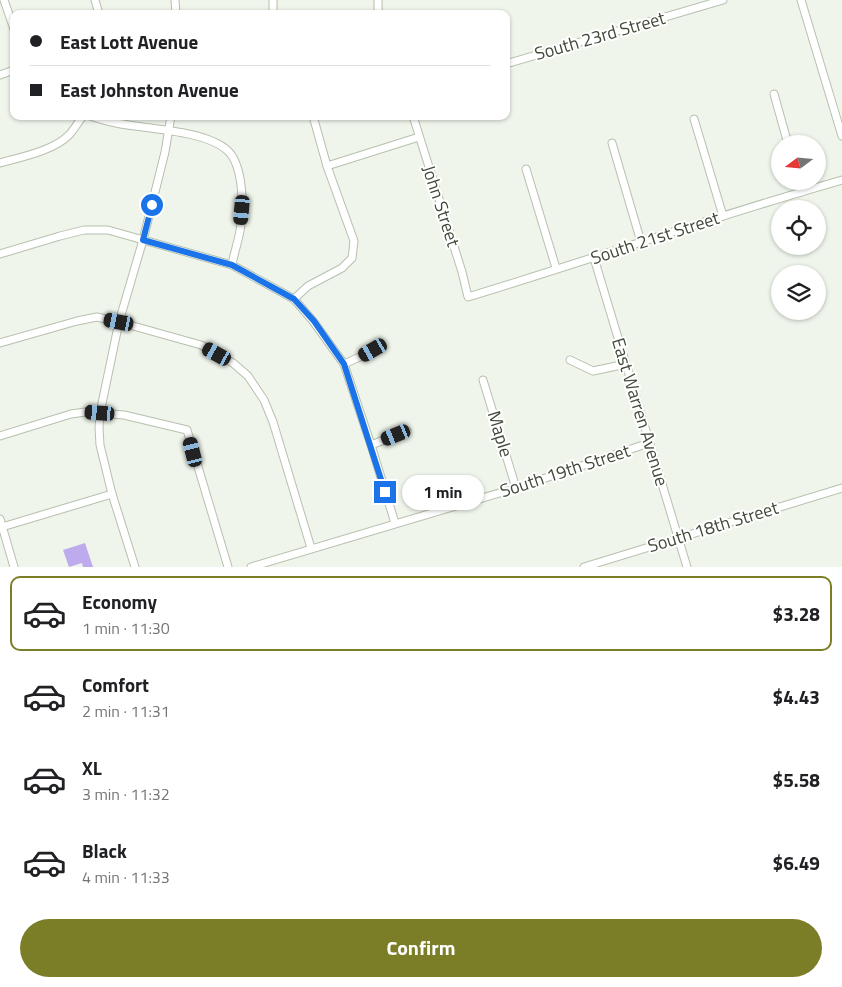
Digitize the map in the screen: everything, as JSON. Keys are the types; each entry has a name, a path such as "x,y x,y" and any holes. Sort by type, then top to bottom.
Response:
{"street":[{"path":"4,0 10,17"},
{"name":"South 23rd Street","path":"510,63 723,0"},
{"path":"801,0 842,136"},
{"path":"774,94 785,135"},
{"path":"694,119 723,216"},
{"path":"0,163 57,144 68,135 80,120"},
{"path":"105,120 169,130 198,137 216,143 228,150 234,159 240,178 242,210 240,230 232,265"},
{"path":"135,567 112,494 100,445 100,413 119,322 143,240 165,152 170,120"},
{"path":"294,299 308,286 342,268 352,258 354,241 327,166 314,120"},
{"name":"John Street","path":"414,120 462,272 468,297"},
{"path":"327,166 419,137"},
{"path":"612,143 641,242"},
{"path":"526,169 556,268"},
{"name":"South 21st Street","path":"468,297 842,180"},
{"path":"0,254 84,230 108,230 232,265 294,299 314,321 344,364 395,523"},
{"name":"East Warren Avenue","path":"594,258 687,567"},
{"path":"0,344 77,321 97,317 201,345 233,364 248,376 264,400 273,422 311,548"},
{"path":"344,364 364,356 382,345"},
{"path":"570,360 593,371 626,364"},
{"name":"Maple","path":"483,380 516,488"},
{"path":"0,436 71,414 85,412 124,415 187,430 228,567"},
{"path":"371,445 407,430"},
{"name":"South 19th Street","path":"251,567 516,488 649,444"},
{"name":"South 18th Street","path":"584,567 842,488"},
{"path":"14,567 1,523 112,494"}],"shaded area":[{"path":"85,543 93,567 83,567 82,563 69,567 63,550"}],"route":[{"path":"152,205 143,240 232,265 294,299 314,321 344,364 385,492"}]}
